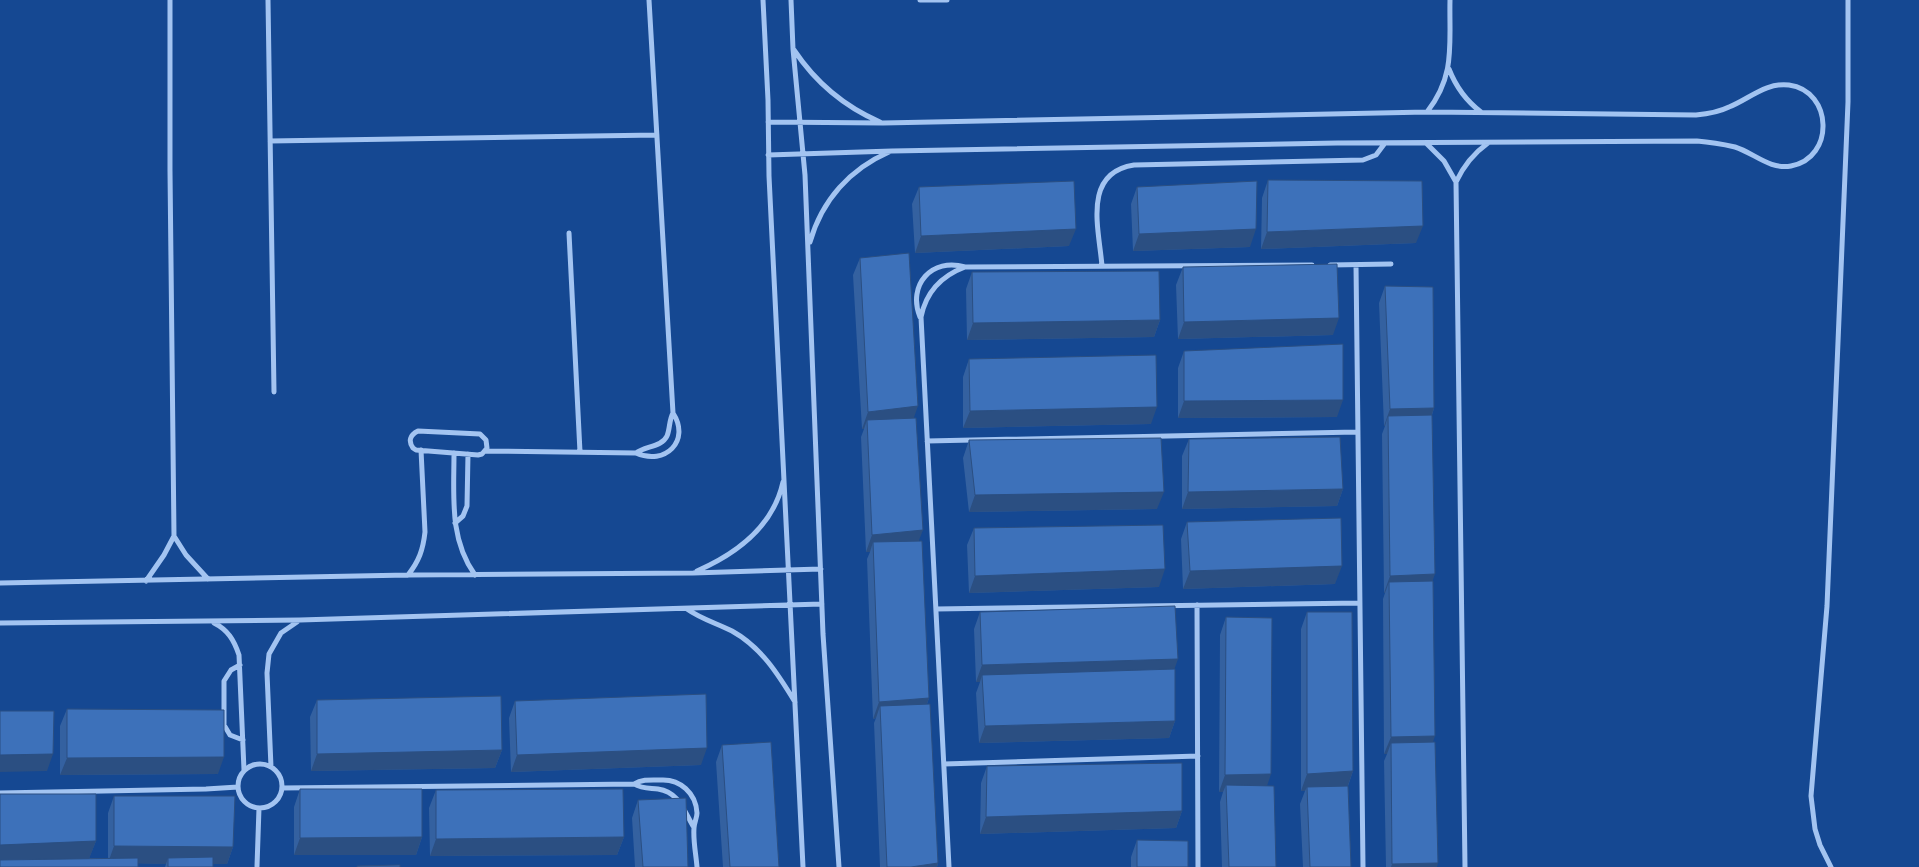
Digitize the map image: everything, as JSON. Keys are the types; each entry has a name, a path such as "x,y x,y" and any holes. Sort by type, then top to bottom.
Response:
{"street":[{"path":"146,581 164,555 174,536 170,0"},
{"path":"268,0 274,392"},
{"path":"636,453 644,448 658,444 666,438 673,413 650,0"},
{"path":"762,0 803,867"},
{"path":"791,0 793,49 803,154 822,604 839,867"},
{"path":"920,0 947,0"},
{"path":"1426,112 1443,87 1449,69 1450,0"},
{"path":"1830,867 1815,830 1811,796 1828,596 1848,102 1848,0"},
{"path":"793,49 804,65 831,94 864,115 883,123"},
{"path":"1449,69 1464,98 1481,112"},
{"path":"768,122 883,123 1426,112 1696,115 1707,114 1730,107 1768,87 1789,85 1800,88 1817,102 1822,112 1824,123 1820,145 1813,154 1794,166 1783,167 1772,165 1736,148 1697,141 1385,143 892,151 768,155"},
{"path":"270,141 657,135"},
{"path":"1102,266 1097,206 1098,196 1106,179 1118,169 1134,165 1363,160 1376,155 1385,143"},
{"path":"1426,143 1444,161 1456,182 1465,867"},
{"path":"1456,182 1466,164 1488,143"},
{"path":"808,246 820,214 840,186 864,165 892,151"},
{"path":"569,233 580,452"},
{"path":"1327,265 1391,264"},
{"path":"921,317 917,310 916,294 928,273 942,266 1317,265"},
{"path":"1356,265 1364,867"},
{"path":"949,867 921,317 932,289 947,276 965,267"},
{"path":"485,451 487,448 486,440 480,434 418,431 411,436 410,440 413,448 420,450 478,455 485,451 580,452 636,453 652,457 672,449 679,434 678,423 673,413"},
{"path":"927,441 1357,432"},
{"path":"408,575 421,556 424,544 425,532 420,450"},
{"path":"454,453 455,523 459,546 475,576"},
{"path":"455,523 463,516 466,506 468,454"},
{"path":"693,573 726,556 756,534 768,518 777,500 784,474"},
{"path":"174,536 193,563 208,579"},
{"path":"0,583 408,575 693,573 821,569"},
{"path":"936,609 1360,603"},
{"path":"0,623 300,620 822,604"},
{"path":"1197,605 1198,867"},
{"path":"687,608 701,618 744,638 772,667 796,705"},
{"path":"271,767 267,673 269,654 280,633 300,620"},
{"path":"213,622 230,635 235,644 240,665 244,770"},
{"path":"240,665 231,670 224,681 224,725 230,735 243,740"},
{"path":"944,764 1198,756"},
{"path":"262,764 271,767 277,772 281,780 282,788 279,796 267,807 259,808 244,802 238,786 239,778 244,770 252,765 262,764"},
{"path":"634,784 640,780 677,782 693,797 696,810 694,826 697,867"},
{"path":"282,788 634,784 642,788 661,790 673,795 682,805 694,826"},
{"path":"0,793 206,789 238,786"},
{"path":"257,866 259,808"}],"building":[{"path":"1268,180 1422,181 1423,226 1267,232"},
{"path":"1074,181 1076,229 921,236 919,187"},
{"path":"1257,181 1256,229 1139,234 1137,187"},
{"path":"909,253 918,406 868,412 860,258"},
{"path":"1337,264 1339,318 1184,322 1183,267"},
{"path":"1159,271 1160,320 973,323 972,272"},
{"path":"1385,286 1433,287 1434,408 1390,409"},
{"path":"1343,344 1343,400 1184,401 1184,351"},
{"path":"1156,355 1157,407 970,411 969,359"},
{"path":"1432,415 1435,574 1390,576 1388,416"},
{"path":"916,418 923,530 872,535 867,420"},
{"path":"1340,437 1343,489 1188,492 1189,439"},
{"path":"1161,438 1164,492 975,495 969,440"},
{"path":"1341,518 1342,566 1190,571 1187,522"},
{"path":"1163,525 1165,569 975,576 974,528"},
{"path":"922,541 929,698 879,702 873,542"},
{"path":"1433,581 1435,736 1391,737 1389,582"},
{"path":"1175,606 1178,659 982,665 980,612"},
{"path":"1307,612 1352,612 1353,771 1307,774"},
{"path":"1226,617 1272,618 1271,774 1225,775"},
{"path":"1175,669 1175,721 985,726 982,675"},
{"path":"706,694 707,748 517,755 515,701"},
{"path":"501,696 502,750 317,754 317,700"},
{"path":"930,704 938,863 911,867 887,867 880,706"},
{"path":"67,709 224,710 224,757 67,758"},
{"path":"0,711 54,711 53,754 0,755"},
{"path":"771,742 779,867 730,867 722,745"},
{"path":"1435,742 1438,863 1392,864 1391,743"},
{"path":"1182,763 1182,811 986,817 987,766"},
{"path":"1226,785 1274,786 1276,867 1229,867"},
{"path":"1348,786 1351,867 1310,867 1307,787"},
{"path":"300,789 422,789 422,837 300,838"},
{"path":"623,789 624,837 436,839 436,790"},
{"path":"0,794 96,794 96,841 0,845"},
{"path":"114,796 235,796 233,847 114,846"},
{"path":"686,798 688,867 643,867 638,800"},
{"path":"1137,840 1188,841 1188,867 1137,867"},
{"path":"213,857 213,867 168,867 168,858"},
{"path":"138,858 138,867 0,867 0,860"},
{"path":"400,865 400,867 357,867 357,866"}]}
